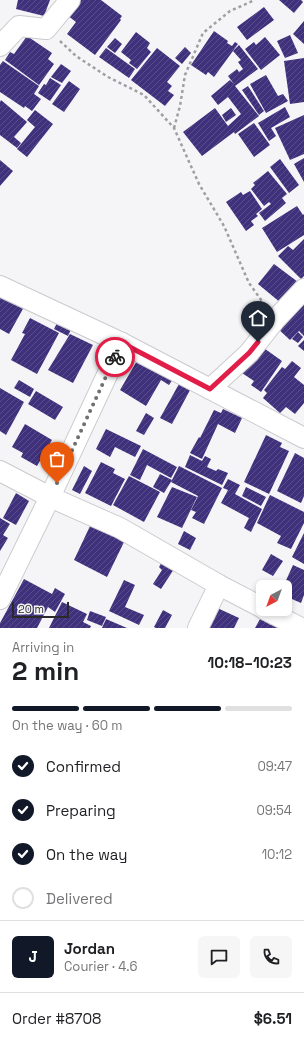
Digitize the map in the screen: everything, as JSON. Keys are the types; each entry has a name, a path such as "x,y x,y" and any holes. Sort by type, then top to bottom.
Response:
{"street":[{"path":"0,32 19,26 46,29 70,0"},
{"path":"0,46 19,26"},
{"path":"0,286 122,343 304,438"},
{"path":"210,389 249,353 275,320 304,289"},
{"path":"0,600 122,343"},
{"path":"0,471 50,497 120,528 219,586 256,605"},
{"path":"198,628 219,586"},
{"path":"278,616 301,628"}],"path":[{"path":"174,128 180,106 185,75 203,33 230,11 255,0"},
{"path":"46,29 76,56 108,77 144,95 174,128 199,184 224,226 249,283 275,320"}],"building":[{"path":"18,0 50,0 44,16 16,9"},
{"path":"72,0 101,0 122,16 120,19 121,20 95,55 67,34 76,22 63,12"},
{"path":"279,0 301,0 303,2 294,13"},
{"path":"264,7 274,20 247,40 237,27"},
{"path":"304,21 304,44 293,34"},
{"path":"214,31 228,41 227,43 232,46 235,42 238,44 214,77 208,72 206,75 191,65"},
{"path":"136,32 150,43 147,48 151,52 137,69 129,63 131,60 121,52"},
{"path":"290,35 298,53 285,58 277,41"},
{"path":"27,36 52,53 48,59 54,64 39,85 5,60 10,52 14,54"},
{"path":"265,37 280,55 261,70 245,49 254,42 256,45"},
{"path":"115,38 122,44 115,53 107,47"},
{"path":"239,45 258,69 235,86 259,116 235,134 234,132 202,156 183,132 215,108 228,126 241,114 228,97 218,105 211,96 230,80 234,84 228,76 237,69 239,72 243,69 238,62 241,60 233,51"},
{"path":"185,47 191,53 182,64 175,58"},
{"path":"106,48 135,69 129,78 99,57"},
{"path":"157,48 180,66 167,82 172,86 168,91 174,95 165,106 131,80"},
{"path":"304,58 304,102 290,104 284,61"},
{"path":"3,61 39,86 34,94 41,99 32,111 25,106 24,108 0,92 0,65"},
{"path":"61,64 71,71 62,83 51,77"},
{"path":"266,75 278,96 283,94 288,101 266,113 250,84"},
{"path":"50,78 61,85 50,101 38,93 44,84 46,85"},
{"path":"69,81 80,89 64,112 52,104"},
{"path":"248,86 264,111 259,115 242,90"},
{"path":"1,100 27,122 14,137 21,143 17,148 0,135"},
{"path":"285,107 290,117 271,128 276,136 269,141 258,123"},
{"path":"231,108 236,115 226,122 222,115"},
{"path":"35,110 53,124 27,157 17,149 35,127 27,120"},
{"path":"304,115 304,154 290,160 275,128"},
{"path":"254,123 270,145 254,157 238,134"},
{"path":"304,158 304,182 294,164"},
{"path":"280,159 299,185 289,193 270,167"},
{"path":"0,160 13,171 0,186"},
{"path":"268,171 287,194 282,198 286,203 265,221 259,213 271,204 269,202 264,206 251,189 255,185 253,183"},
{"path":"250,191 262,209 256,214 258,216 251,221 254,225 246,231 226,202 241,192 243,195"},
{"path":"297,206 303,215 304,214 304,235 277,252 262,228"},
{"path":"304,239 304,276 301,279 278,256 288,246 293,250"},
{"path":"274,264 298,282 281,303 258,284"},
{"path":"1,295 24,307 9,334 0,329"},
{"path":"304,299 304,336 299,331 290,340 275,326"},
{"path":"30,318 59,333 37,374 11,360 25,334 22,333"},
{"path":"59,319 73,325 68,336 54,329"},
{"path":"298,332 303,337 298,343 292,339"},
{"path":"70,334 93,345 73,383 48,370"},
{"path":"304,340 304,351 298,346"},
{"path":"261,346 282,361 261,392 251,385 254,381 242,373"},
{"path":"121,354 129,358 124,368 115,364"},
{"path":"138,359 173,379 169,385 161,380 146,406 120,390"},
{"path":"292,361 301,368 294,377 304,385 304,403 295,414 286,407 280,413 263,398 267,393 264,390 282,367 285,369"},
{"path":"19,380 34,389 30,397 14,388"},
{"path":"179,384 190,390 172,424 160,418"},
{"path":"0,388 24,402 6,435 0,431"},
{"path":"36,391 63,407 55,420 28,404"},
{"path":"223,409 242,418 235,433 218,424 202,459 190,453 199,437 200,438 214,410 221,413"},
{"path":"146,413 154,418 144,435 136,431"},
{"path":"25,424 52,440 37,466 21,457 23,453 12,447"},
{"path":"106,429 141,446 135,457 115,447 110,457 96,449"},
{"path":"266,435 282,443 280,447 289,451 269,494 244,482"},
{"path":"143,449 177,467 171,478 147,465 140,480 130,475"},
{"path":"295,453 304,458 304,496 301,503 277,491"},
{"path":"190,455 202,461 205,456 211,459 207,467 216,471 218,469 228,473 222,485 185,467"},
{"path":"101,462 115,469 113,473 125,479 111,506 85,493"},
{"path":"84,466 92,471 80,494 72,490"},
{"path":"179,466 222,488 204,524 192,518 196,512 191,510 198,496 171,482"},
{"path":"160,474 172,480 164,493 153,487"},
{"path":"129,476 160,492 144,522 113,505"},
{"path":"228,479 240,485 235,494 262,509 251,532 244,528 249,518 221,503 228,490 223,488"},
{"path":"172,487 197,497 182,528 157,517"},
{"path":"246,487 266,497 261,506 242,496"},
{"path":"16,493 29,501 16,525 3,518"},
{"path":"270,495 304,512 304,523 291,549 277,543 281,536 257,523"},
{"path":"0,518 10,524 3,535 8,538 0,551"},
{"path":"91,524 125,540 107,577 74,560"},
{"path":"184,531 196,538 190,550 178,544"},
{"path":"304,533 304,564 292,557"},
{"path":"271,554 283,561 273,576 262,570"},
{"path":"164,558 176,566 161,589 153,584 162,570 159,567"},
{"path":"293,565 304,570 304,595 301,603 292,599 292,580 286,580"},
{"path":"24,579 52,594 55,588 65,594 55,612 48,607 37,628 0,628 0,623"},
{"path":"124,580 135,585 125,607 144,615 139,625 109,611"},
{"path":"62,602 87,614 83,622 91,626 90,628 49,628"},
{"path":"213,606 239,618 234,628 202,628"},
{"path":"163,610 172,615 165,628 156,628 154,627"},
{"path":"90,611 106,617 102,626 87,620"},
{"path":"106,619 127,628 102,628"},
{"path":"260,619 271,625 272,622 283,628 255,628"}],"way so far":[{"path":"57,483 115,357"}],"route":[{"path":"115,357 122,343 210,389 249,353 258,342"}]}
